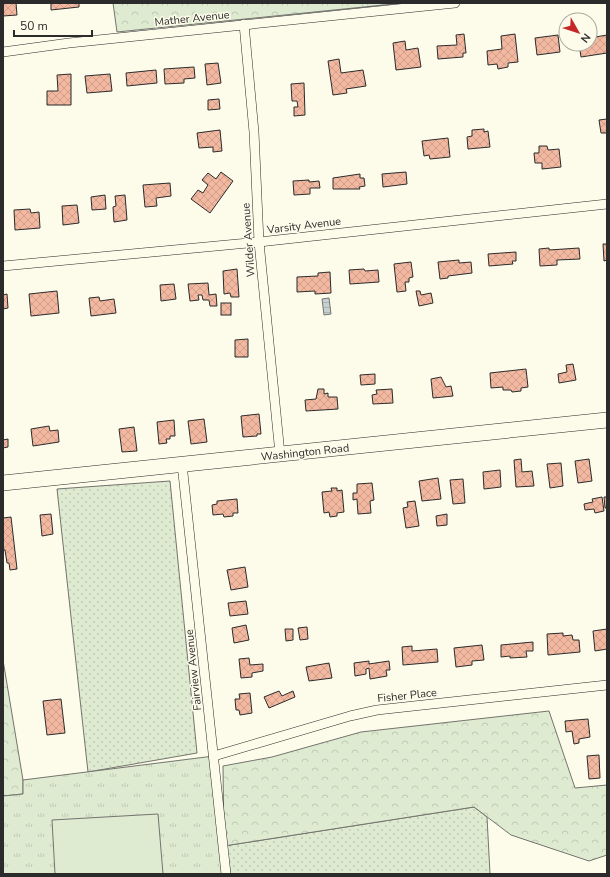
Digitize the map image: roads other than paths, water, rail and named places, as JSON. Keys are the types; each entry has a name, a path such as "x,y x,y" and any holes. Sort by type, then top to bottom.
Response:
{"main road":[{"name":"Washington Road","path":"3,483 607,420"}],"street":[{"name":"Mather Avenue","path":"3,52 244,24 455,3"},
{"name":"Wilder Avenue","path":"244,24 254,132 260,242 280,454"},
{"name":"Varsity Avenue","path":"3,266 260,242 607,204"},
{"name":"Fairview Avenue","path":"182,464 226,874"},
{"name":"Fisher Place","path":"214,756 350,716 377,710 607,685"}]}
